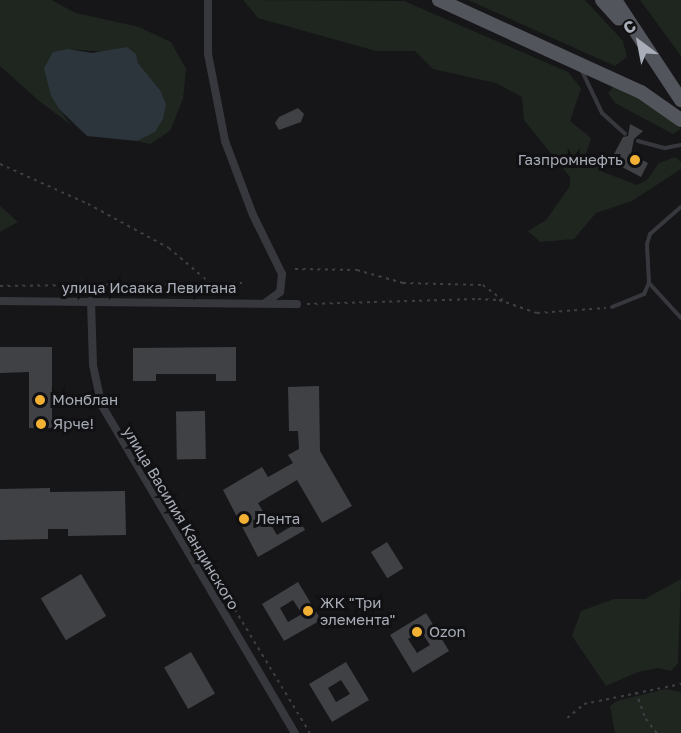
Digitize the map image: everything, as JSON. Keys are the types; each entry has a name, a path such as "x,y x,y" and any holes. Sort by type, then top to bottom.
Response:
{"main road":[{"path":"439,0 661,103 681,120"},
{"path":"602,0 639,40"},
{"path":"615,0 639,40 681,100"}],"street":[{"path":"208,0 208,54 225,141 253,215 282,274 280,292 265,303"},
{"name":"улица Исаака Левитана","path":"0,301 297,304"},
{"name":"улица Василия Кандинского","path":"91,301 93,365 100,405 295,733"}],"lane":[{"path":"578,63 602,114 625,134"},
{"path":"638,141 657,147 681,145"},
{"path":"612,307 644,294 649,284 647,244 650,234 681,207"},
{"path":"649,284 681,318"}],"path":[{"path":"0,164 88,204 169,248 210,283"},
{"path":"295,268 357,270 403,283 483,285 504,302"},
{"path":"0,286 242,283"},
{"path":"297,304 478,299 504,302 537,313 612,307"},
{"path":"231,603 310,733"},
{"path":"567,718 584,704 681,684"},
{"path":"636,692 646,719 657,733"}],"shaded area":[{"path":"0,0 51,0 76,13 139,27 171,42 186,69 183,99 170,131 150,144 137,141 155,132 160,90 138,63 136,54 68,49 59,109 71,125 38,100 0,66"},
{"path":"243,0 404,1 568,72 581,88 570,121 591,138 586,154 592,156 603,172 637,185 647,180 659,163 675,157 681,162 681,169 632,201 596,213 574,239 540,242 528,231 546,220 570,186 570,177 524,120 522,97 496,83 433,69 415,51 376,51 258,18"},
{"path":"468,0 585,0 623,41 627,57 615,66"},
{"path":"640,0 681,0 681,56"},
{"path":"127,47 136,54 138,63 160,90 166,104 163,119 155,132 137,141 87,136 59,109 51,96 44,68 53,52 68,49 92,53"},
{"path":"613,87 653,105 681,129 673,134 615,103 608,93"},
{"path":"0,206 18,222 0,232"},
{"path":"681,579 678,663 671,671 658,668 638,672 606,686 572,636 581,611 614,599 645,599"},
{"path":"665,689 681,692 681,733 615,733 610,706 617,701"}],"building":[{"path":"298,108 304,114 301,122 279,130 275,123 279,117"},
{"path":"630,124 643,131 634,139 631,154 648,163 641,177 622,167 625,162 613,156 623,137 628,136"},
{"name":"Монблан","path":"0,347 52,347 52,428 29,428 29,372 0,373"},
{"path":"236,347 236,381 216,381 216,374 156,374 156,381 133,381 133,348"},
{"path":"319,386 320,451 352,506 322,523 297,480 258,503 277,535 300,521 305,530 258,557 223,490 262,467 268,477 293,463 288,455 299,449 298,431 289,431 288,387"},
{"path":"205,411 206,459 177,459 176,412"},
{"path":"50,488 50,492 125,491 126,535 68,536 68,529 48,529 48,539 0,540 0,489"},
{"path":"387,542 403,568 387,578 371,552"},
{"path":"81,574 106,616 66,640 41,598"},
{"name":"ЖК \"Три элемента\"","path":"298,582 321,620 284,641 262,604","holes":["293,600 302,614 288,622 280,608"]},
{"name":"ЖК \"Три элемента\"","path":"426,613 449,651 413,673 390,635","holes":["421,631 430,645 417,653 408,639"]},
{"path":"191,652 215,694 188,709 164,668"},
{"name":"ЖК \"Три элемента\"","path":"346,662 369,700 332,722 309,684","holes":["341,680 350,694 336,702 328,688"]}],"place":[{"name":"Газпромнефть","path":"635,160"},
{"name":"Монблан","path":"40,400"},
{"name":"Ярче!","path":"41,424"},
{"name":"Лента","path":"244,519"},
{"name":"ЖК \"Три элемента\"","path":"308,611"},
{"name":"Ozon","path":"417,632"}]}
